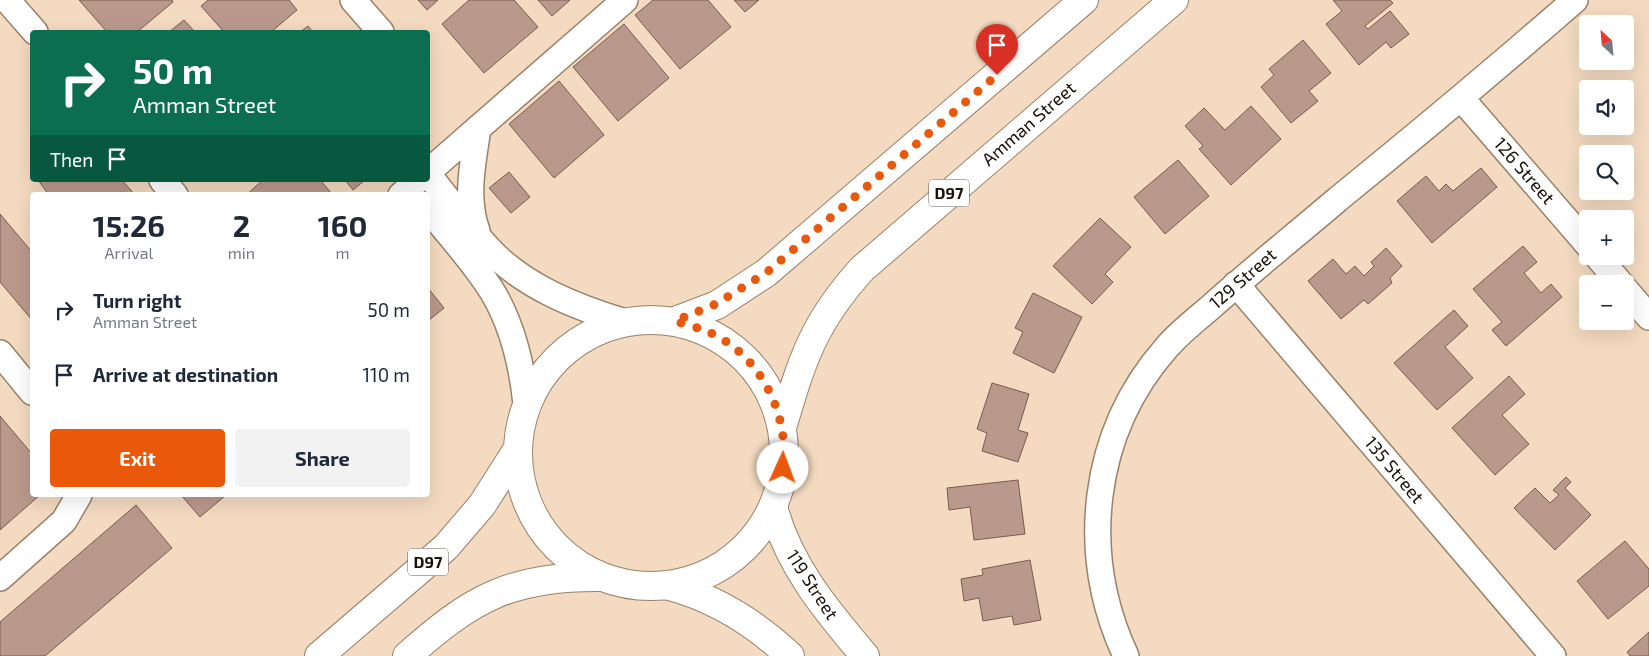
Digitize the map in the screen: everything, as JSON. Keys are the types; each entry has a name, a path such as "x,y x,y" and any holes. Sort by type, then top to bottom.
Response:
{"main road":[{"path":"675,321 716,304 766,273 1084,0"},
{"name":"Amman Street","path":"782,428 808,348 830,307 862,269 1174,0"},
{"path":"650,319 675,321 706,331 733,347 756,370 773,397 782,428 785,454 783,472 773,506 759,531 741,551 719,568 694,579 666,585 634,586 602,577 573,562 544,533 531,513 520,482 517,450 519,431 526,404 538,380 556,359 577,341 602,328 625,322 650,319"},
{"name":"D97","path":"319,656 446,547 482,505 517,450"},
{"name":"119 Street","path":"773,506 779,530 803,577 833,619 865,656"},
{"path":"407,656 463,610 502,591 551,579 602,577"},
{"path":"666,585 695,594 740,616 790,656"}],"street":[{"path":"7,0 33,30"},
{"path":"353,0 379,30"},
{"path":"430,172 625,0"},
{"name":"129 Street","path":"1126,656 1110,615 1098,558 1096,529 1098,498 1108,454 1122,414 1151,366 1168,345 1236,284 1461,98 1575,0"},
{"name":"126 Street","path":"1461,98 1579,235"},
{"path":"468,241 473,221 470,189 478,128"},
{"path":"164,182 172,192"},
{"path":"430,199 468,241 492,292 504,319 523,374 526,404"},
{"path":"430,211 468,241"},
{"path":"430,233 468,241 489,249 514,269 553,295 625,322"},
{"path":"1605,265 1613,275"},
{"name":"135 Street","path":"1236,284 1553,656"},
{"path":"1634,300 1649,317"},
{"path":"0,353 30,390"},
{"path":"0,578 64,521 78,497"}],"building":[{"path":"79,0 172,0 173,2 139,30 105,30"},
{"path":"208,0 289,0 297,10 273,30 222,30 201,6"},
{"path":"418,0 438,0 427,10"},
{"path":"469,0 514,0 538,27 484,73 442,24"},
{"path":"538,0 570,0 552,16"},
{"path":"653,0 708,0 731,27 680,69 635,15"},
{"path":"734,0 759,0 745,12"},
{"path":"1333,0 1390,0 1393,3 1365,26 1368,29 1390,11 1409,34 1391,48 1386,42 1359,65 1326,24 1342,11"},
{"path":"184,20 193,30 172,30"},
{"path":"624,24 669,78 618,121 573,67"},
{"path":"308,26 311,30 303,30"},
{"path":"1303,40 1331,73 1309,91 1318,101 1291,123 1261,87 1274,75 1269,69"},
{"path":"559,81 604,135 554,178 509,124"},
{"path":"1251,106 1281,139 1231,185 1199,149 1203,146 1185,126 1204,108 1225,130"},
{"path":"1178,160 1209,196 1165,234 1134,197"},
{"path":"1481,168 1497,187 1432,243 1397,201 1426,176 1439,191 1446,184 1453,191"},
{"path":"509,172 530,197 511,213 489,188"},
{"path":"39,182 124,182 132,192 47,192"},
{"path":"261,182 322,182 330,192 249,192"},
{"path":"347,182 363,182 353,190"},
{"path":"0,214 30,250 30,318 0,282"},
{"path":"1100,218 1131,247 1105,274 1113,282 1092,304 1053,266"},
{"path":"1523,246 1537,262 1524,273 1541,293 1551,284 1562,297 1506,346 1492,330 1502,322 1473,289"},
{"path":"1386,248 1402,266 1390,278 1392,283 1368,304 1364,300 1341,319 1308,281 1333,259 1346,274 1355,266 1364,276 1374,266 1371,262"},
{"path":"430,290 444,308 430,319"},
{"path":"1033,293 1082,317 1054,373 1013,353 1023,332 1015,328"},
{"path":"1454,310 1468,326 1445,347 1473,378 1437,410 1394,363"},
{"path":"1509,376 1525,394 1502,415 1529,444 1495,475 1452,428"},
{"path":"992,383 1029,394 1018,430 1028,433 1018,462 982,451 987,433 977,429"},
{"path":"0,416 30,452 30,497 38,497 0,530"},
{"path":"1566,477 1571,482 1565,488 1591,515 1555,550 1514,508 1535,488 1550,503 1559,495 1553,490"},
{"path":"1018,480 1025,534 974,540 970,507 949,510 947,488"},
{"path":"183,497 224,497 200,517"},
{"path":"136,505 172,548 45,656 0,656 0,622"},
{"path":"1625,541 1649,569 1649,586 1608,619 1577,581"},
{"path":"1030,560 1041,620 1014,625 1012,616 983,621 979,598 964,601 961,579 983,575 982,569"},
{"path":"1649,632 1649,656 1630,656 1627,652"}],"route":[{"path":"783,468 785,454 782,428 773,397 756,370 733,347 706,331 675,321 693,315 739,292 766,273 997,75"}]}
